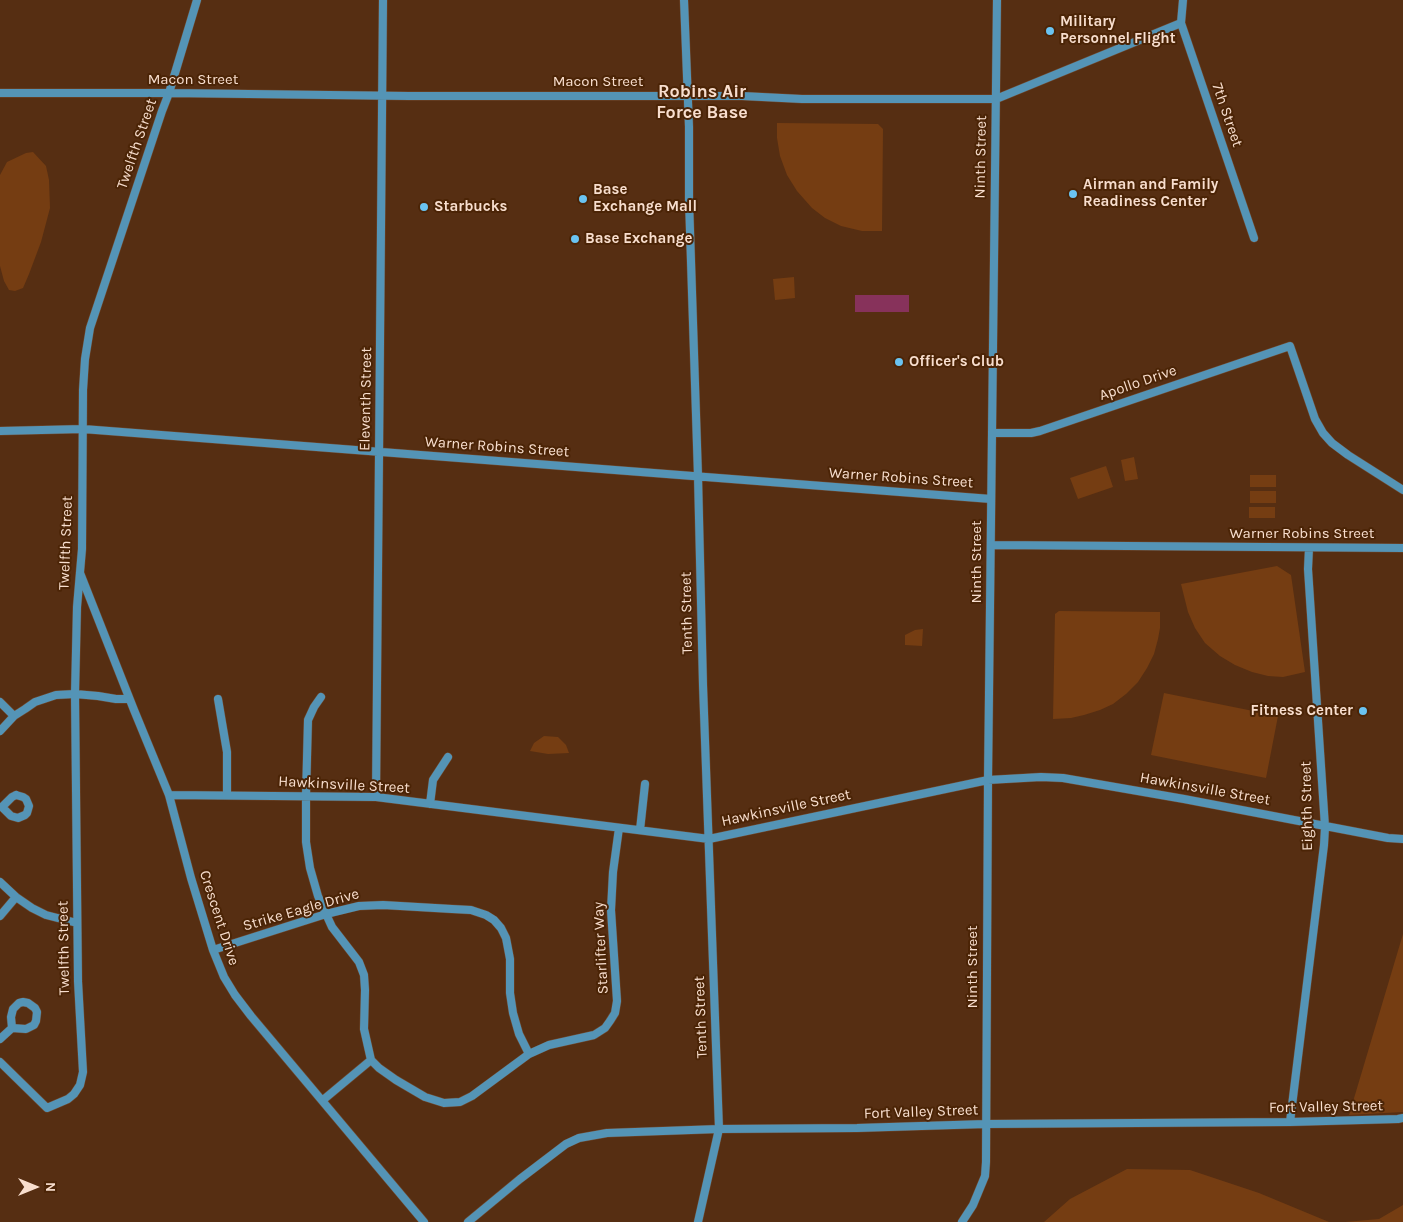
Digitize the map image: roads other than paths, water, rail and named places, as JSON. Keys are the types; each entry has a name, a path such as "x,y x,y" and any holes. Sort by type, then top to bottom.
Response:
{"street":[{"name":"Twelfth Street","path":"0,1062 48,1108 68,1099 74,1094 80,1085 83,1072 78,981 75,694 77,607 82,549 85,358 90,328 169,93 197,0"},
{"name":"Eleventh Street","path":"376,797 383,0"},
{"name":"Tenth Street","path":"684,0 703,685 719,1129 698,1222"},
{"name":"Ninth Street","path":"986,1124 997,0"},
{"name":"7th Street","path":"1183,0 1181,22 1254,238"},
{"name":"Macon Street","path":"0,93 996,99 1181,22"},
{"name":"Apollo Drive","path":"992,433 1031,433 1040,431 1290,346 1315,419 1323,433 1332,443 1348,455 1403,490"},
{"name":"Warner Robins Street","path":"0,431 83,429 991,499"},
{"name":"Warner Robins Street","path":"991,545 1403,548"},
{"name":"Eighth Street","path":"1290,1122 1325,826 1308,569 1309,548"},
{"name":"Crescent Drive","path":"79,571 169,795 191,878 213,950 224,977 251,1016 424,1222"},
{"path":"0,731 14,716 35,702 56,694 98,696 116,700 129,699"},
{"path":"321,697 308,720 306,842 310,868 318,896 332,927 359,962 364,975 364,1029 371,1060 323,1100"},
{"path":"218,698 227,752 226,795"},
{"path":"0,702 14,716"},
{"path":"430,804 433,780 448,758"},
{"name":"Hawkinsville Street","path":"169,795 376,797 709,839 988,780 1041,777 1063,778 1388,838 1403,839"},
{"path":"640,830 645,784"},
{"name":"Starlifter Way","path":"371,1060 396,1080 425,1097 444,1103 460,1102 472,1096 529,1054 549,1045 594,1035 605,1028 615,1013 617,1001 610,910 619,828"},
{"path":"0,882 16,897 32,908 46,915 77,923"},
{"path":"0,916 16,897"},
{"name":"Strike Eagle Drive","path":"213,950 326,914 359,906 383,905 471,910 486,915 502,928 510,959 510,993 513,1013 519,1034 529,1054"},
{"path":"0,1039 12,1028"},
{"name":"Fort Valley Street","path":"468,1222 566,1144 579,1138 618,1132 986,1124 1290,1122 1403,1118"},
{"path":"962,1222 973,1205 985,1176 986,1124"}],"place":[{"name":"Military Personnel Flight","path":"1050,31"},
{"name":"Airman and Family Readiness Center","path":"1073,194"},
{"name":"Base Exchange Mall","path":"583,199"},
{"name":"Starbucks","path":"424,207"},
{"name":"Base Exchange","path":"575,239"},
{"name":"Officer's Club","path":"899,362"},
{"name":"Fitness Center","path":"1363,711"}],"district":[{"name":"Robins Air Force Base","path":"702,102"}]}
